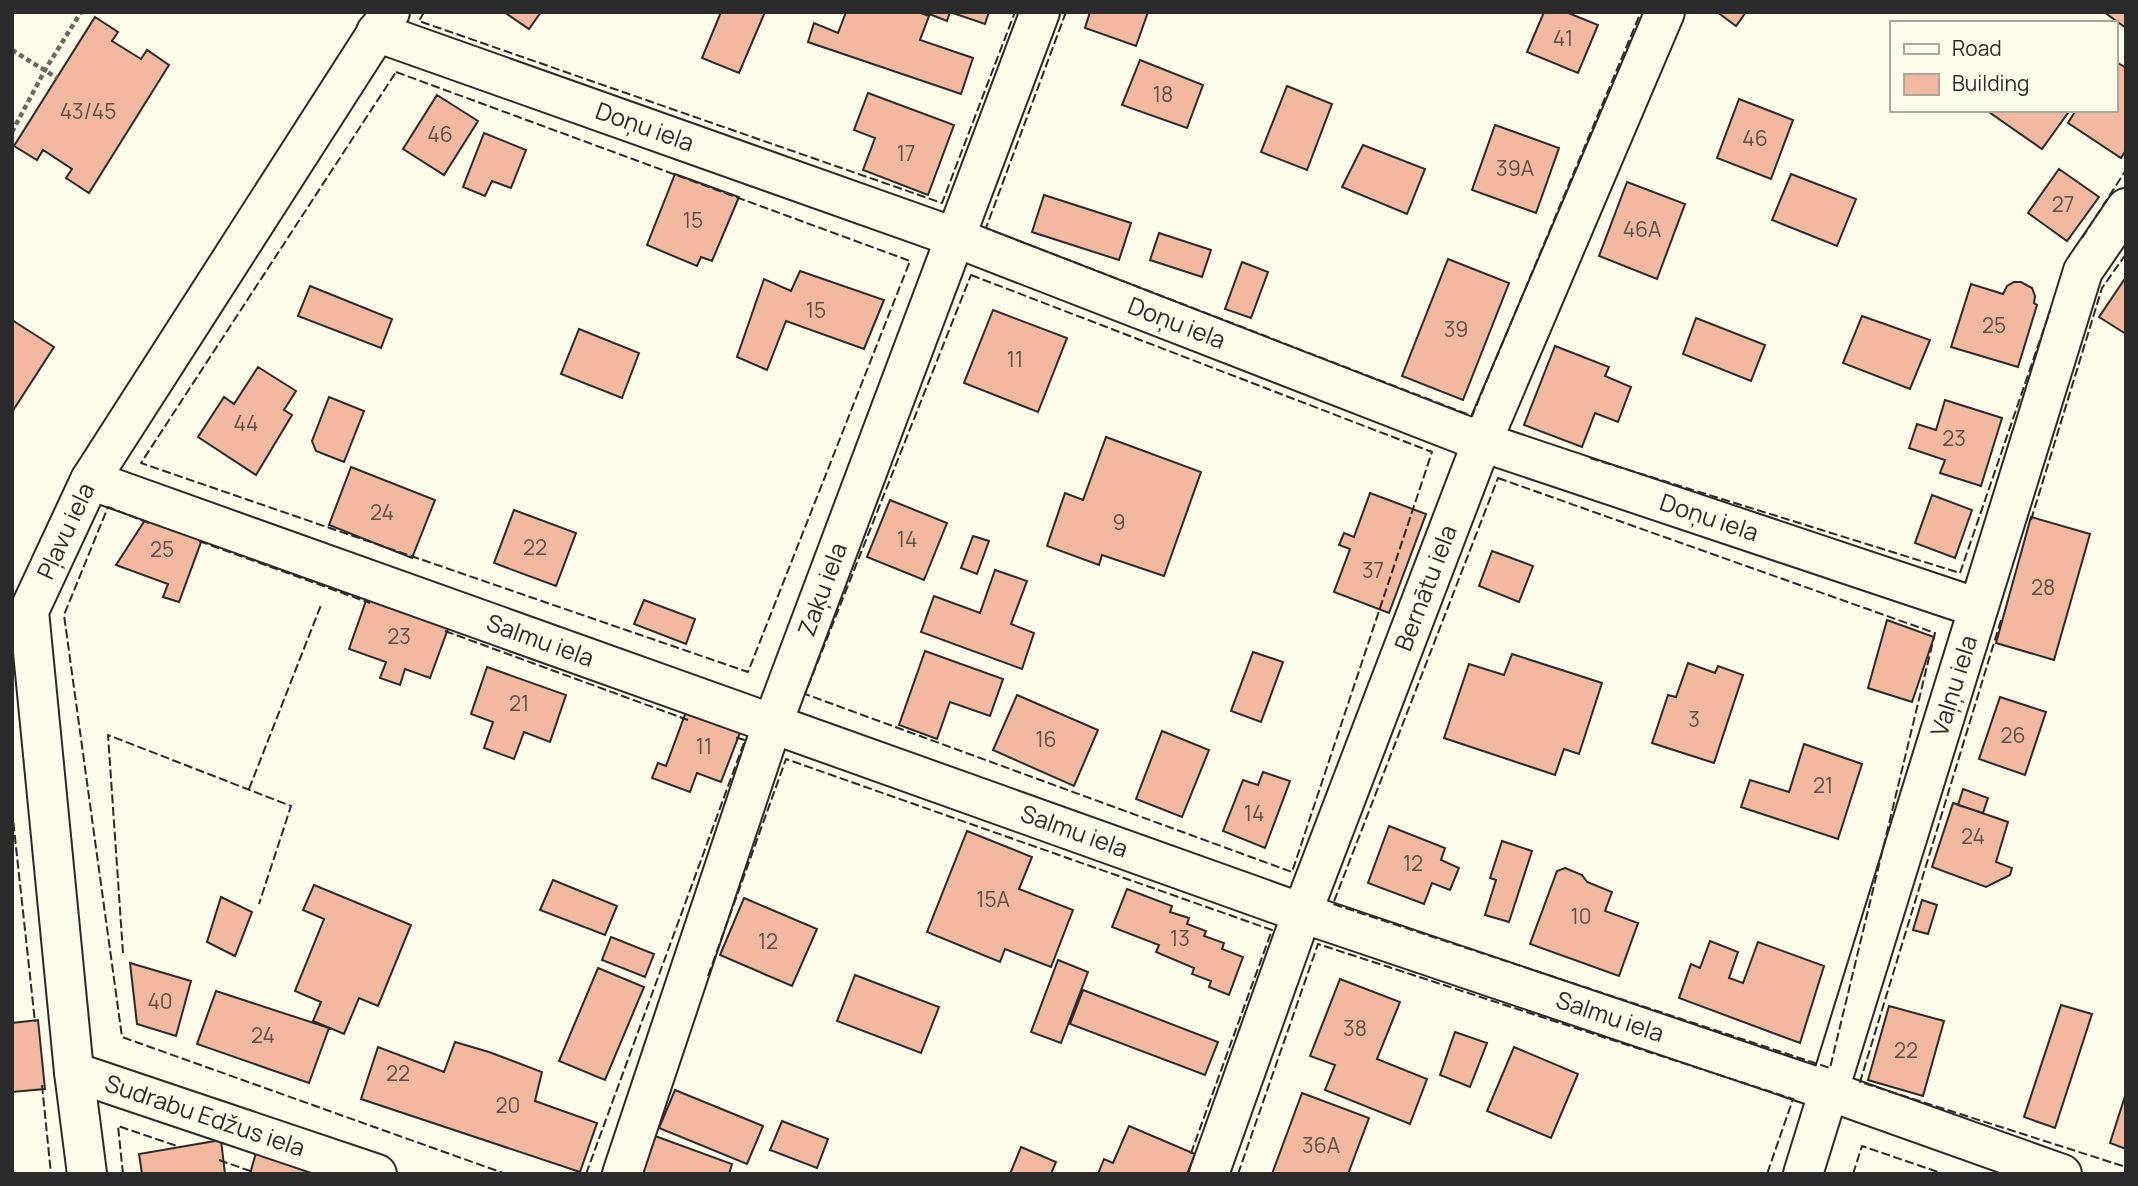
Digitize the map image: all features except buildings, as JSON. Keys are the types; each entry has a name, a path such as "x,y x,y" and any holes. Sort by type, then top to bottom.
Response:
{"street":[{"name":"Zaķu iela","path":"622,1174 772,725 1040,12"},
{"name":"Bernātu iela","path":"1209,1174 1302,913 1482,442 1665,12"},
{"name":"Doņu iela","path":"383,22 954,237 1482,442 1978,608"},
{"name":"Pļavu iela","path":"87,1174 21,607 90,480 383,22"},
{"name":"Vaļņu iela","path":"1803,1174 2082,271 2126,208"},
{"name":"Salmu iela","path":"90,480 1302,913 1829,1091 2062,1174"},
{"name":"Sudrabu Edžus iela","path":"74,1072 377,1174"}],"path":[{"path":"12,132 45,70 81,12"},
{"path":"12,50 57,78"}],"fence":[{"path":"424,12 419,21 942,203 1015,12"},
{"path":"1066,12 986,228 1472,416 1641,12"},
{"path":"396,72 910,261 748,672 141,463 396,72"},
{"path":"2082,238 2126,170"},
{"path":"2031,520 2102,288 2126,254"},
{"path":"971,275 1432,452 1292,872 805,694 971,275"},
{"path":"1590,458 1960,573 2050,311"},
{"path":"1498,478 1935,633 1830,1068 1333,904 1498,478"},
{"path":"149,523 108,507 64,615 122,1037 506,1174"},
{"path":"199,541 370,603"},
{"path":"249,789 321,605"},
{"path":"2001,620 1860,1082 2126,1167"},
{"path":"445,631 688,720"},
{"path":"123,953 108,735 291,806 259,904"},
{"path":"586,1174 745,740 734,737"},
{"path":"708,976 786,759 1272,930 1190,1156"},
{"path":"12,810 35,1022"},
{"path":"1238,1174 1318,944 1793,1099 1767,1174"},
{"path":"42,1085 51,1174"},
{"path":"123,1174 118,1126 180,1147"},
{"path":"1853,1174 1862,1146 1944,1174"},
{"path":"219,1160 253,1172"}]}
